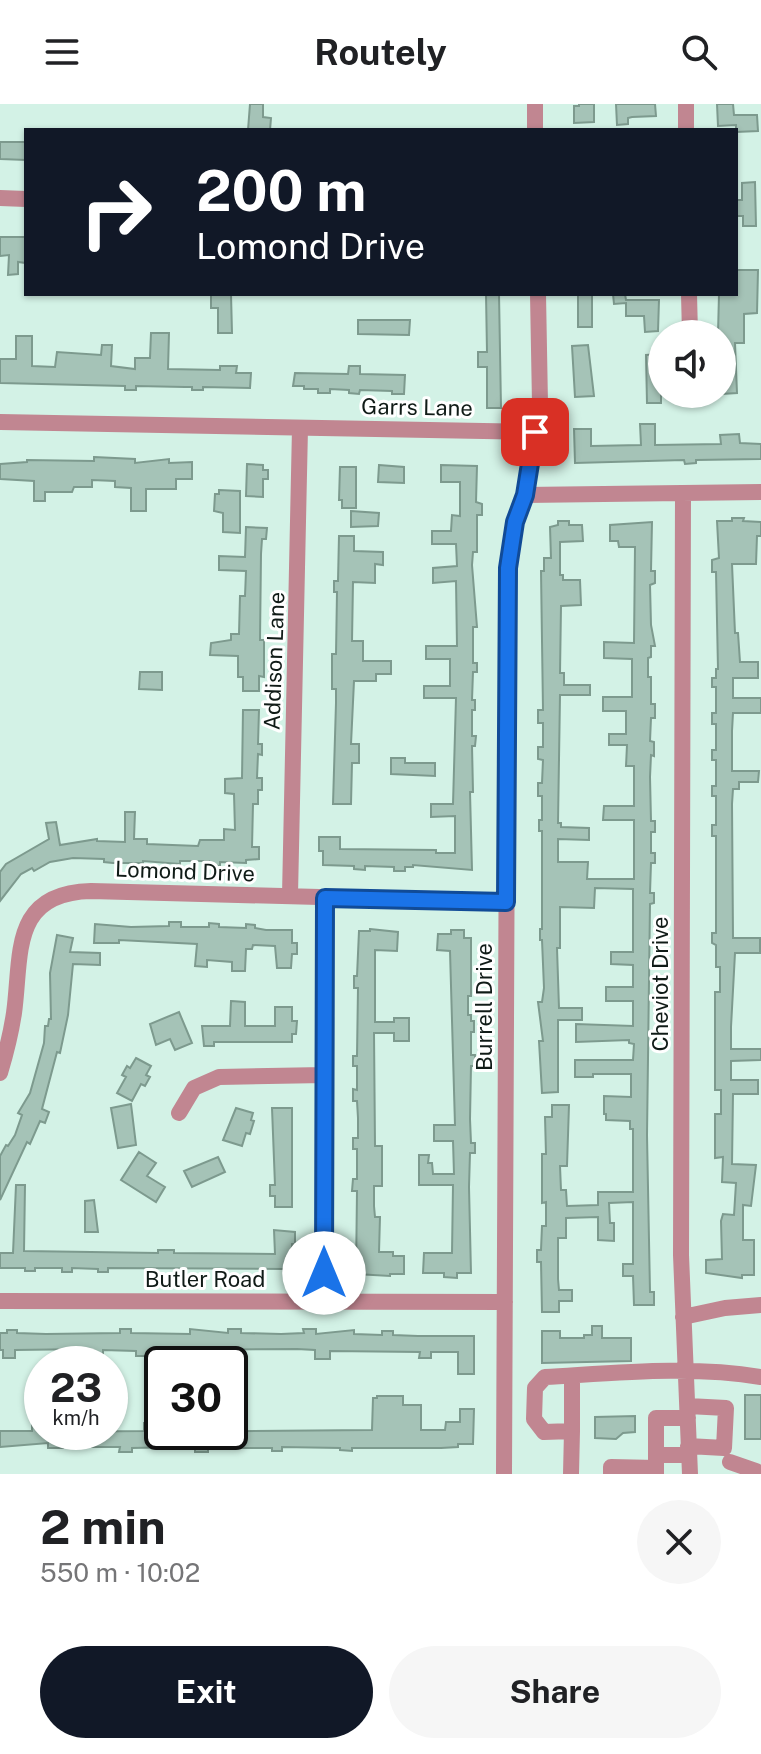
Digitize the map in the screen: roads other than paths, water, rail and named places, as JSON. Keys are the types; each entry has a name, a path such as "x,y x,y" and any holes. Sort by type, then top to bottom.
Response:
{"street":[{"path":"535,104 535,128"},
{"path":"686,104 686,128"},
{"path":"0,198 24,199"},
{"path":"538,296 540,404 525,495 761,492"},
{"path":"689,296 690,320"},
{"name":"Garrs Lane","path":"0,422 535,432"},
{"name":"Addison Lane","path":"290,895 300,428"},
{"name":"Cheviot Drive","path":"683,493 681,1255 690,1474"},
{"name":"Burrell Drive","path":"504,1474 508,568 515,522 525,495"},
{"name":"Lomond Drive","path":"0,1073 14,1012 19,946 31,919 46,903 77,891 506,902"},
{"path":"324,1301 325,898"},
{"path":"179,1113 194,1088 219,1077 324,1075"},
{"name":"Butler Road","path":"0,1301 505,1302"},
{"path":"683,1317 725,1308 761,1305"},
{"path":"572,1431 544,1432 534,1419 535,1388 545,1377 685,1372 738,1373 761,1377"},
{"path":"571,1474 572,1376"},
{"path":"505,1399 534,1401"},
{"path":"656,1466 656,1418 726,1408 727,1461"},
{"path":"611,1474 611,1467 656,1466 688,1451 727,1461 756,1471 755,1474"}]}
